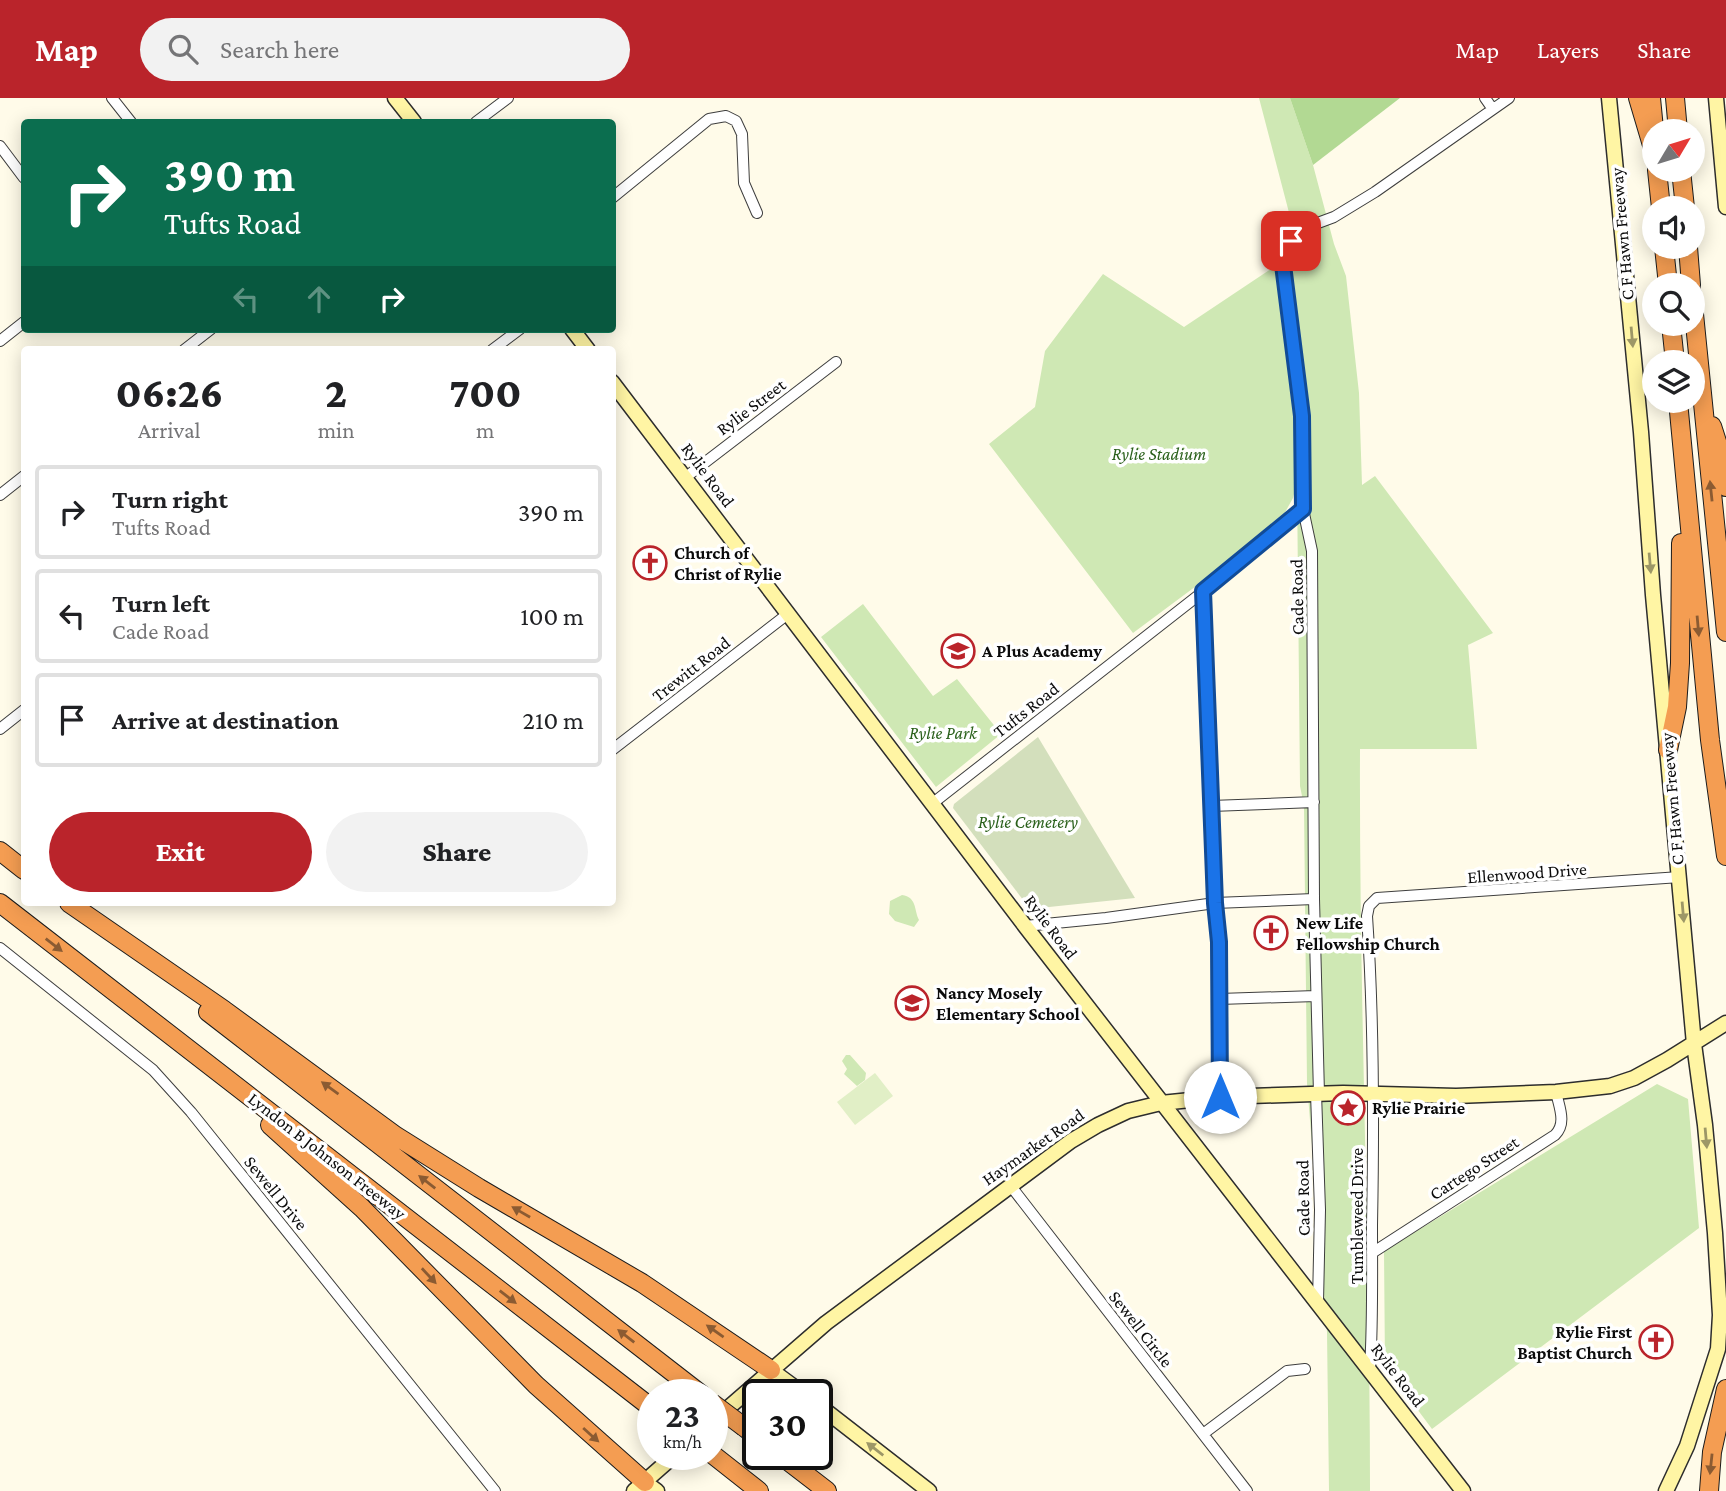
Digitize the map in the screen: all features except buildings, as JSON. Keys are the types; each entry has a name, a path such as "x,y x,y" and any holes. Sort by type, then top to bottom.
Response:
{"highway":[{"path":"1637,98 1644,119"},
{"path":"1651,98 1653,119"},
{"path":"1675,98 1677,119"},
{"path":"1705,404 1720,451 1726,487"},
{"path":"1679,413 1710,740 1726,856"},
{"path":"1704,413 1726,632"},
{"path":"1668,750 1678,698 1681,650 1681,536 1688,509"},
{"path":"0,851 21,868"},
{"name":"Lyndon B Johnson Freeway","path":"0,903 637,1397"},
{"path":"72,906 225,1010 396,1136 642,1283 771,1370"},
{"path":"72,906 681,1379"},
{"path":"164,1029 362,1208 536,1385 645,1488"},
{"path":"1709,1491 1712,1452 1726,1389"},
{"path":"728,1415 742,1426"},
{"path":"728,1467 760,1491"},
{"path":"800,1470 827,1491"}],"street":[{"path":"112,98 129,119"},
{"path":"395,98 412,119"},
{"path":"480,119 508,98"},
{"path":"1485,98 1492,108"},
{"name":"Cade Road","path":"1318,1303 1320,1210 1314,899 1313,564 1303,509 1302,416 1283,265 1285,250 1307,227 1334,217 1376,192 1509,98"},
{"name":"C F Hawn Freeway","path":"1609,98 1694,1044 1715,1233 1720,1325 1718,1349 1687,1446 1666,1491"},
{"path":"1716,98 1726,207"},
{"path":"616,195 709,119 726,116 736,121 742,134 744,183 757,213"},
{"path":"0,146 21,174"},
{"path":"0,340 21,324"},
{"path":"189,346 206,333"},
{"path":"497,346 515,333"},
{"name":"Rylie Street","path":"686,477 835,362"},
{"name":"Rylie Road","path":"616,389 686,477 1025,926 1463,1491"},
{"path":"0,495 21,478"},
{"name":"Tufts Road","path":"933,803 1303,509"},
{"path":"1203,591 1215,903 1219,942 1220,1097"},
{"name":"Trewitt Road","path":"616,747 789,613"},
{"path":"0,729 21,712"},
{"path":"1211,806 1314,802"},
{"name":"Ellenwood Drive","path":"1377,898 1680,877"},
{"name":"Tumbleweed Drive","path":"1370,1369 1373,1329 1374,1095 1367,916 1369,906 1377,898"},
{"path":"1025,926 1215,903 1314,899"},
{"name":"Sewell Drive","path":"0,948 153,1070 191,1112 495,1491"},
{"path":"1219,999 1316,996"},
{"name":"Haymarket Road","path":"728,1408 826,1323 1010,1185 1071,1141 1128,1111 1161,1102 1220,1097 1317,1094 1456,1096 1556,1092 1610,1086 1645,1072 1726,1023"},
{"name":"Cartego Street","path":"1372,1253 1555,1135 1561,1129 1562,1122 1556,1092"},
{"name":"Sewell Circle","path":"1010,1185 1247,1491"},
{"path":"1203,1434 1287,1371 1305,1369"},
{"path":"771,1370 783,1379"},
{"path":"833,1416 929,1491"},
{"path":"645,1488 661,1470"}],"green space":[{"name":"Rylie Stadium","path":"1259,98 1290,98 1346,276 1359,393 1362,485 1375,476 1493,633 1468,645 1477,749 1360,749 1370,1491 1329,1491 1327,1332 1307,1083 1297,482 1293,498 1278,525 1133,633 989,444 1035,407 1045,351 1103,274 1184,327 1277,265 1277,262 1298,247"},
{"path":"1290,98 1400,98 1313,165"},
{"name":"Rylie Park","path":"863,604 933,696 957,679 1001,734 936,787 821,637"},
{"name":"Rylie Cemetery","path":"1038,737 1135,898 1030,909 953,808 954,804"},
{"path":"902,895 910,898 914,904 919,920 914,927 895,921 889,914 890,901"},
{"path":"846,1055 850,1055 866,1073 865,1080 857,1086 844,1074 847,1069 842,1061"},
{"path":"875,1073 893,1096 855,1125 837,1102"},
{"path":"1657,1084 1688,1099 1699,1228 1432,1429 1385,1366 1384,1251"}],"place":[{"name":"Church of Christ of Rylie","path":"650,563"},
{"name":"A Plus Academy","path":"958,651"},
{"name":"New Life Fellowship Church","path":"1271,933"},
{"name":"Nancy Mosely Elementary School","path":"912,1003"},
{"name":"Rylie Prairie","path":"1348,1108"},
{"name":"Rylie First Baptist Church","path":"1656,1342"}],"route":[{"path":"1220,1097 1219,942 1215,903 1203,591 1303,509 1302,416 1283,265 1285,250 1291,241"}]}
